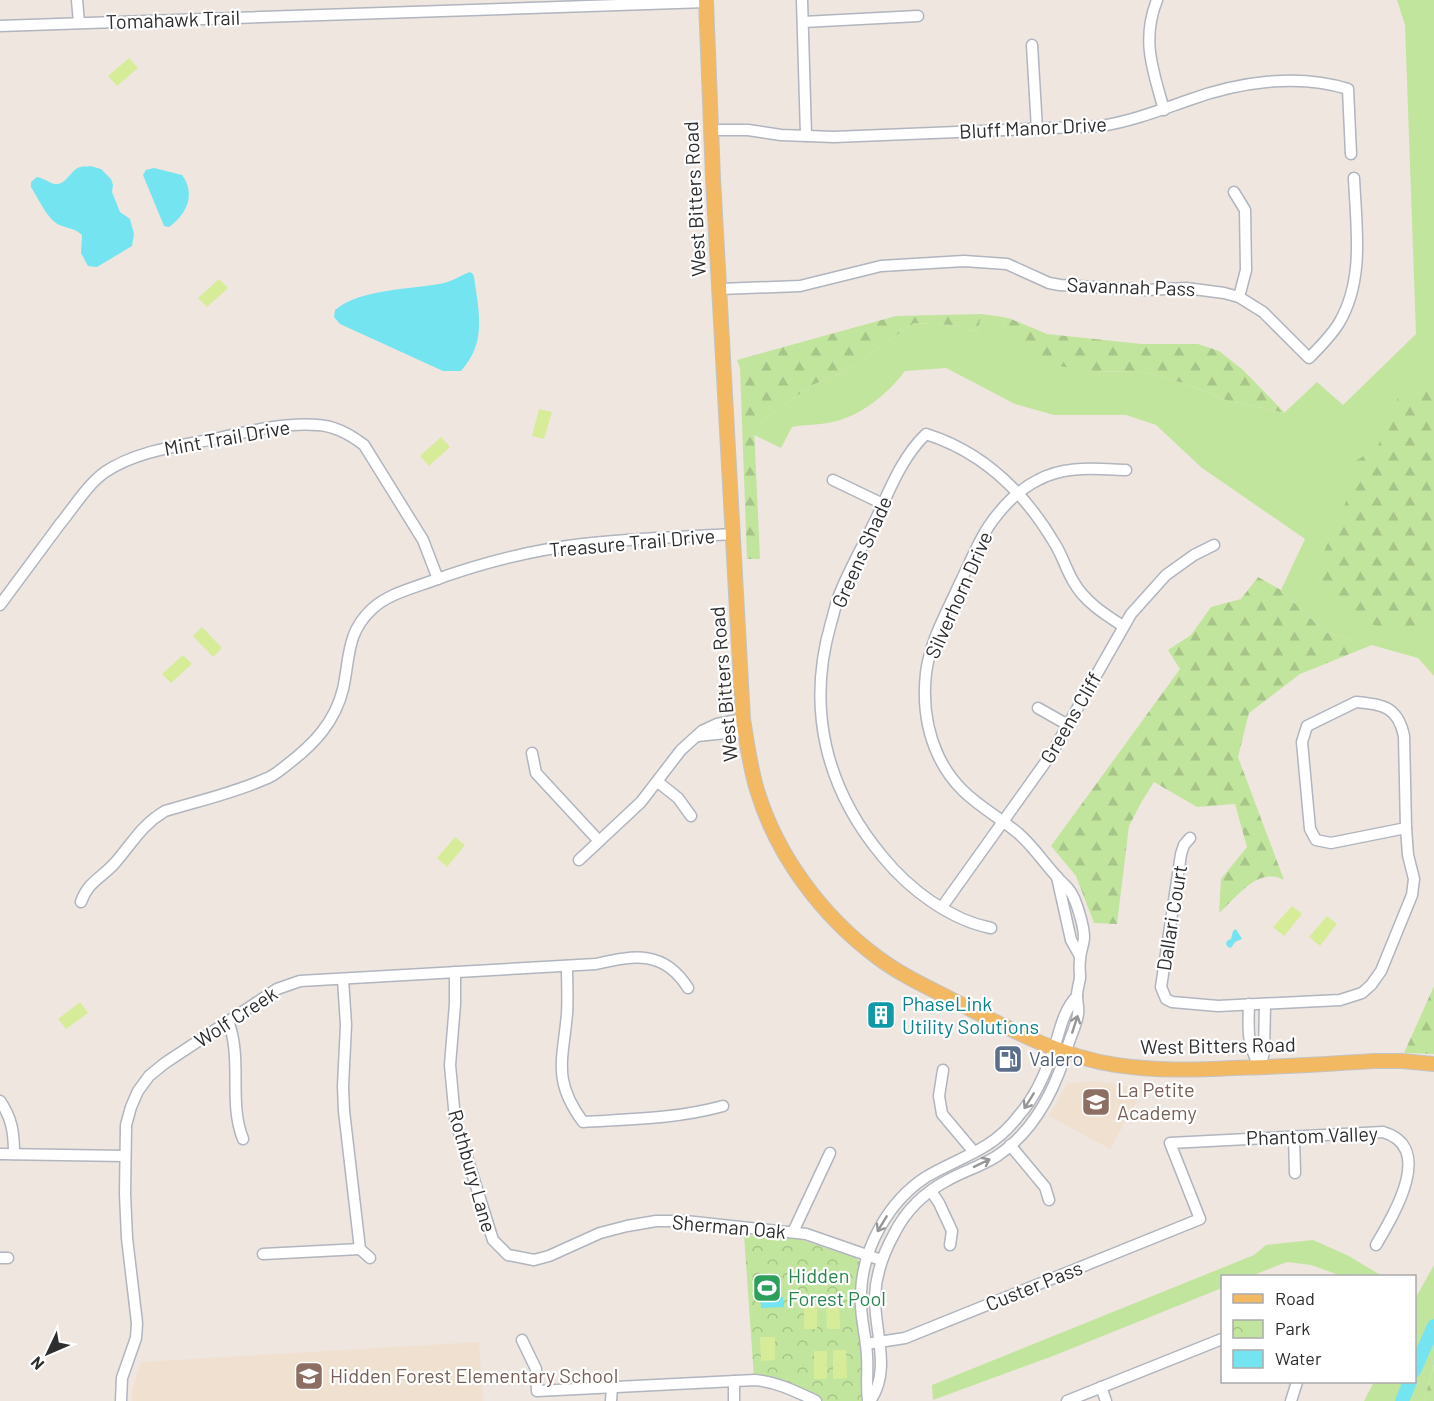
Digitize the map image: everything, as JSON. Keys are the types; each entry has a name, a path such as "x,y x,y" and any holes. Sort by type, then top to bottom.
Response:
{"main road":[{"name":"West Bitters Road","path":"706,1 744,725 749,758 758,792 775,834 803,882 827,911 878,958 909,977 1033,1041 1060,1051 1114,1065 1152,1069 1260,1068 1374,1061 1434,1064"}],"street":[{"path":"77,0 79,23"},
{"path":"802,0 806,135"},
{"path":"1157,0 1149,24 1148,43 1164,110"},
{"name":"Tomahawk Trail","path":"0,26 706,1"},
{"path":"803,22 918,16"},
{"path":"1032,45 1037,129"},
{"name":"Bluff Manor Drive","path":"711,130 748,129 780,135 834,137 1101,126 1128,122 1190,99 1256,84 1305,81 1348,89 1351,154"},
{"name":"Savannah Pass","path":"720,289 800,286 881,266 964,261 1007,264 1049,283 1060,285 1139,290 1199,288 1239,297 1274,321 1309,358 1339,323 1350,296 1358,254 1354,178"},
{"path":"1234,192 1245,210 1246,270 1239,297"},
{"name":"Mint Trail Drive","path":"0,605 80,498 104,473 129,460 159,450 246,432 302,425 320,425 337,429 349,434 364,445 423,540 438,579"},
{"name":"Greens Shade","path":"991,928 974,925 942,907 902,878 861,829 836,782 824,741 819,705 821,665 839,594 907,456 926,434 940,438 973,455 1019,493"},
{"name":"Silverhorn Drive","path":"1060,1051 1068,1006 1077,996 1084,937 1070,890 1056,877 1032,846 971,800 958,785 938,755 928,725 925,688 932,644 972,558 995,516 1038,479 1060,471 1091,468 1126,470"},
{"path":"833,480 883,504"},
{"path":"1019,493 1057,546 1078,590 1098,610 1123,626"},
{"name":"Treasure Trail Drive","path":"81,902 85,890 91,883 113,865 135,836 157,816 165,811 266,779 309,747 324,730 336,709 344,686 348,650 361,622 369,611 384,600 484,564 534,552 583,544 733,534"},
{"name":"Greens Cliff","path":"942,907 1052,753 1123,626 1166,575 1194,555 1214,545"},
{"path":"1260,1068 1250,1049 1249,1004 1340,1000 1362,993 1375,981 1381,971 1412,895 1414,879 1408,855 1402,725 1388,708 1378,703 1356,702 1307,726 1302,742 1310,829 1316,840 1331,843 1406,828"},
{"path":"1038,708 1068,725"},
{"path":"579,860 641,802 681,750 697,736 711,730 744,725"},
{"path":"532,753 536,773 599,841"},
{"path":"658,782 678,798 691,816"},
{"name":"Dallari Court","path":"1190,838 1181,854 1161,987 1166,999 1172,1002 1218,1006 1249,1004"},
{"name":"Silverhorn Drive","path":"1056,877 1071,940 1080,956"},
{"path":"1065,916 1078,913"},
{"name":"Wolf Creek","path":"121,1401 122,1378 136,1338 137,1323 127,1238 125,1156 128,1116 134,1099 144,1083 165,1063 277,990 292,983 596,964 618,959 648,957 674,970 688,988"},
{"path":"567,966 567,1012 561,1068 567,1095 583,1122 668,1117 723,1106"},
{"name":"Rothbury Lane","path":"455,972 450,1065 455,1119 493,1240 508,1255"},
{"path":"342,979 345,1025 344,1111 360,1249 370,1258"},
{"path":"1260,1068 1264,1052 1265,1004"},
{"path":"228,1022 235,1047 238,1123 243,1138"},
{"path":"869,1401 876,1392 880,1373 875,1298 877,1274 881,1260 900,1221 916,1202 946,1180 995,1157 1033,1121 1046,1102 1062,1068 1060,1051"},
{"path":"869,1401 866,1389 866,1344 861,1292 867,1255 877,1233 896,1204 923,1179 1001,1135 1023,1112 1060,1051"},
{"path":"943,1070 939,1096 942,1114 974,1152"},
{"path":"0,1101 13,1128 14,1154"},
{"name":"Phantom Valley","path":"1200,1219 1170,1143 1383,1132 1403,1139 1411,1145 1416,1156 1418,1170 1414,1183 1376,1245"},
{"path":"1294,1136 1295,1173"},
{"path":"1010,1145 1046,1187 1049,1200"},
{"path":"793,1232 830,1153"},
{"path":"0,1154 125,1156"},
{"path":"940,1168 946,1180"},
{"path":"931,1191 952,1231 950,1245"},
{"name":"Custer Pass","path":"866,1344 904,1338 1200,1219"},
{"name":"Sherman Oak","path":"508,1255 534,1260 549,1256 600,1233 656,1221 685,1221 793,1232 823,1239 881,1260"},
{"path":"263,1254 360,1249"},
{"path":"1066,1401 1221,1339"},
{"path":"522,1340 536,1369 537,1391 734,1381 769,1382 784,1386 816,1401"},
{"path":"734,1381 734,1401"},
{"path":"1291,1401 1297,1383"},
{"path":"611,1401 612,1387"},
{"path":"1101,1387 1106,1401"}],"shaded area":[{"name":"La Petite Academy","path":"1093,1081 1144,1088 1110,1149 1049,1116 1067,1084"},
{"name":"Hidden Forest Elementary School","path":"479,1342 483,1401 132,1401 132,1391 141,1362"}],"green space":[{"path":"1397,0 1434,0 1434,676 1418,658 1325,632 1281,590 1305,539 1202,468 1156,425 1126,415 1054,415 1015,404 946,368 905,371 877,400 861,411 837,421 792,427 781,448 754,435 754,427 812,385 843,373 914,323 953,325 978,332 981,314 1003,317 1004,332 1090,372 1139,371 1183,383 1226,400 1284,413 1317,382 1343,405 1416,334 1405,25"},
{"path":"129,58 138,68 117,86 108,76"},
{"path":"219,279 228,288 207,307 198,298"},
{"path":"981,314 978,332 953,325 914,323 843,373 812,385 754,427 760,559 747,559 740,368 737,360 896,316"},
{"path":"1003,317 1047,334 1142,344 1198,344 1219,351 1243,370 1285,413 1226,400 1183,383 1139,371 1090,372 1045,363 1004,332"},
{"path":"1434,377 1434,624 1419,630 1391,629 1365,623 1332,605 1312,579 1355,481 1352,463 1377,448 1399,395"},
{"path":"539,409 552,412 544,439 532,436"},
{"path":"441,437 450,447 429,466 420,456"},
{"path":"1258,577 1281,590 1325,632 1372,645 1300,674 1249,713 1238,757 1284,880 1265,877 1257,880 1248,885 1219,913 1221,879 1247,847 1235,804 1197,807 1154,782 1129,826 1117,924 1094,923 1076,876 1051,846 1180,669 1168,650 1191,635 1211,607 1241,599"},
{"path":"202,627 222,648 213,657 193,636"},
{"path":"183,655 192,664 171,683 162,674"},
{"path":"455,837 465,845 447,867 437,858"},
{"path":"1292,906 1302,914 1284,936 1273,927"},
{"path":"1327,916 1337,924 1320,946 1309,937"},
{"path":"1434,986 1434,1054 1404,1053"},
{"path":"80,1002 88,1013 66,1029 58,1019"},
{"path":"744,1235 796,1238 856,1258 860,1263 856,1311 862,1348 861,1401 823,1401 789,1385 754,1378"},
{"path":"1313,1240 1349,1256 1380,1275 1339,1275 1311,1265 1287,1262 1254,1275 1221,1275 1221,1288 1053,1356 933,1400 932,1385 1254,1255 1266,1245"},
{"path":"1434,1265 1434,1364 1424,1401 1364,1401 1373,1383 1416,1383 1416,1297"},
{"path":"804,1301 817,1301 817,1329 804,1329"},
{"path":"826,1301 839,1301 840,1329 827,1329"},
{"path":"760,1337 775,1337 775,1360 761,1361"},
{"path":"833,1350 846,1350 847,1378 833,1379"},
{"path":"814,1351 827,1351 827,1379 814,1379"},
{"path":"1434,1365 1434,1401 1424,1401"}],"water":[{"path":"90,166 101,169 111,179 112,192 120,212 130,219 134,234 132,246 97,267 88,266 81,253 82,235 52,220 31,187 31,182 37,177 59,184 77,169"},
{"path":"154,168 182,175 188,189 188,203 185,210 169,227 164,226 143,175 146,170"},
{"path":"470,272 474,277 478,303 478,338 475,349 461,371 443,371 340,324 334,317 335,310 358,297 444,283"},
{"path":"1236,929 1242,939 1235,942 1231,948 1228,947 1227,941 1231,939"},
{"name":"Hidden Forest Pool","path":"774,1279 775,1297 783,1297 784,1307 761,1308 760,1280"}],"waterway":[{"path":"1416,1366 1434,1326"},
{"path":"1402,1401 1410,1383"}],"place":[{"name":"PhaseLink Utility Solutions","path":"881,1015"},
{"name":"Valero","path":"1008,1059"},
{"name":"La Petite Academy","path":"1096,1102"},
{"name":"Hidden Forest Pool","path":"767,1288"},
{"name":"Hidden Forest Elementary School","path":"309,1376"}]}
